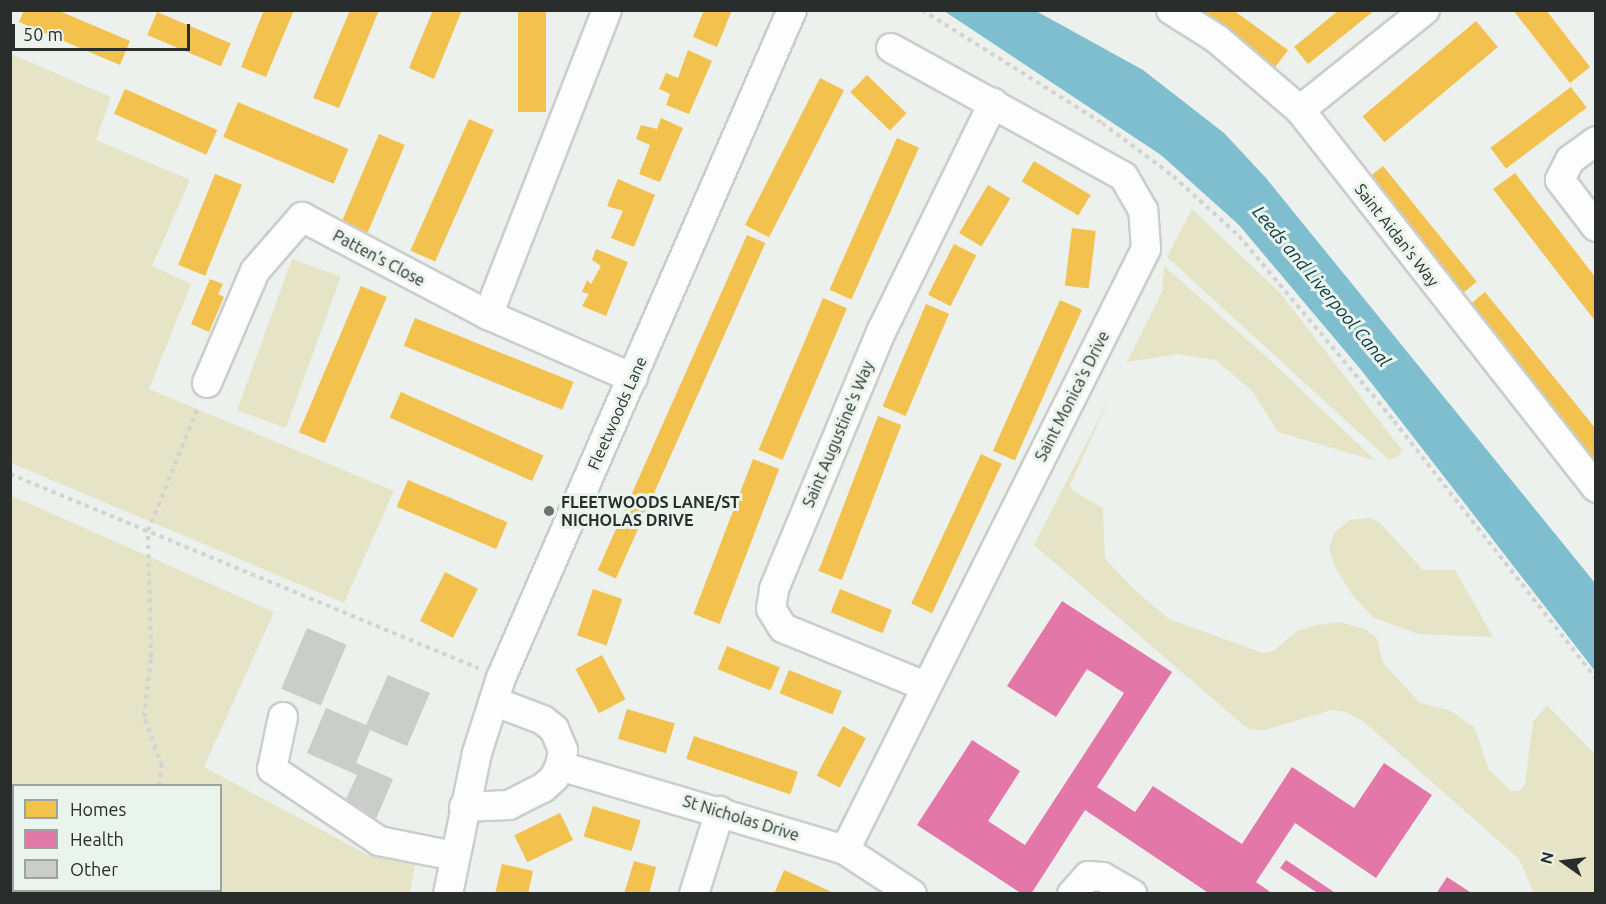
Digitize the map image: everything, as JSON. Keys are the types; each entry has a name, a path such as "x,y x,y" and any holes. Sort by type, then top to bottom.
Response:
{"street":[{"path":"488,315 607,10"},
{"name":"Fleetwoods Lane","path":"448,894 464,807 497,689 792,10"},
{"name":"Saint Aidan's Way","path":"1171,10 1217,39 1300,110 1596,488"},
{"path":"1300,110 1425,10"},
{"name":"Saint Monica's Drive","path":"845,850 1146,249 1143,210 1124,176 891,48"},
{"name":"Saint Augustine's Way","path":"926,686 783,628 771,609 774,589 882,330 993,103"},
{"path":"1596,141 1570,160 1560,180 1596,227"},
{"name":"Patten's Close","path":"207,383 255,271 302,217 488,315 633,378"},
{"path":"464,807 509,805 543,788 554,778 560,766 563,750 554,729 497,689"},
{"path":"283,717 272,770 379,841 454,856"},
{"name":"St Nicholas Drive","path":"560,766 720,811 845,850 912,894"},
{"path":"694,894 720,811"},
{"path":"1072,894 1088,876 1103,877 1132,894"}],"path":[{"path":"922,10 1101,123 1173,176 1239,236 1394,421 1596,679"},
{"path":"159,784 162,766 144,717 151,657 148,531 207,383"},
{"path":"10,474 148,531 497,689"}],"shaded area":[{"path":"11,54 111,97 96,140 190,180 152,266 191,284 149,389 394,491 344,603 11,463"},
{"path":"1192,209 1280,293 1402,450 1398,456 1389,460 1167,257"},
{"path":"292,259 341,277 286,428 237,410"},
{"path":"1164,266 1269,359 1376,461 1278,432 1253,392 1216,360 1178,354 1127,362 1162,292"},
{"path":"1112,393 1070,485 1073,491 1103,508 1105,559 1136,591 1169,619 1263,653 1273,651 1297,631 1316,625 1340,622 1367,630 1377,639 1383,663 1420,703 1449,710 1474,727 1489,770 1511,791 1520,791 1525,784 1533,722 1547,705 1595,754 1595,893 1534,893 1519,859 1364,722 1346,712 1332,710 1265,730 1248,729 1034,545"},
{"path":"10,495 274,612 204,767 366,854 415,865 410,893 11,893"},
{"path":"1370,518 1380,523 1423,570 1455,570 1493,637 1419,634 1374,618 1353,596 1335,567 1329,548 1334,533 1349,520"}],"water":[{"name":"Leeds and Liverpool Canal","path":"944,11 1036,11 1143,70 1224,133 1266,178 1595,583 1595,671 1362,371 1239,225 1161,155"}],"building: Homes":[{"path":"24,10 57,10 130,41 120,65 19,22"},
{"path":"264,10 294,10 266,77 241,67"},
{"path":"350,10 379,10 339,108 313,98"},
{"path":"433,10 462,10 434,79 409,68"},
{"path":"518,10 546,10 546,112 518,112"},
{"path":"704,10 732,10 717,47 693,37"},
{"path":"1181,10 1233,10 1288,50 1270,74"},
{"path":"1339,10 1375,10 1308,64 1294,47"},
{"path":"1513,10 1546,10 1590,67 1570,83"},
{"path":"157,12 231,43 221,66 147,35"},
{"path":"1476,21 1498,47 1384,142 1363,116"},
{"path":"688,50 712,61 689,114 666,105 670,94 659,89 666,73 678,78"},
{"path":"867,75 907,113 890,130 850,92"},
{"path":"820,78 844,90 769,237 745,225"},
{"path":"1571,87 1587,108 1506,169 1490,148"},
{"path":"125,89 217,130 206,155 114,114"},
{"path":"238,102 348,149 334,184 223,137"},
{"path":"661,118 683,128 660,182 639,174 650,145 636,139 641,125 657,129"},
{"path":"469,119 494,130 435,262 410,251"},
{"path":"379,134 405,145 368,232 342,221"},
{"path":"897,138 919,148 851,299 829,290"},
{"path":"1034,161 1091,195 1078,216 1022,182"},
{"path":"1383,166 1477,282 1455,299 1361,184"},
{"path":"1515,173 1596,278 1596,322 1493,189"},
{"path":"215,174 242,185 205,276 178,265"},
{"path":"618,179 655,195 634,247 611,238 623,211 607,206"},
{"path":"988,185 1010,198 981,246 959,233"},
{"path":"1072,228 1096,231 1089,288 1065,286"},
{"path":"747,235 765,243 616,578 598,570"},
{"path":"954,244 976,255 950,306 928,295"},
{"path":"596,249 628,262 606,316 582,306 589,294 582,292 587,280 591,284 601,266 592,260"},
{"path":"210,279 223,284 218,294 224,297 209,332 191,324"},
{"path":"361,286 387,297 325,443 299,432"},
{"path":"1485,292 1596,429 1596,478 1462,311"},
{"path":"823,298 847,308 782,460 759,450"},
{"path":"1060,300 1082,310 1015,460 993,451"},
{"path":"926,304 949,314 906,416 883,406"},
{"path":"415,318 574,382 562,410 404,346"},
{"path":"401,392 544,455 532,481 390,418"},
{"path":"878,416 901,425 842,580 819,571"},
{"path":"981,454 1002,464 932,613 911,604"},
{"path":"753,459 779,469 720,624 694,614"},
{"path":"408,480 507,522 496,549 397,507"},
{"path":"445,572 478,589 453,638 420,621"},
{"path":"593,589 622,599 606,645 577,635"},
{"path":"840,589 892,610 883,633 831,612"},
{"path":"727,646 780,667 770,691 718,669"},
{"path":"602,655 625,699 599,713 576,669"},
{"path":"789,670 842,691 832,715 780,693"},
{"path":"627,709 675,724 666,753 618,739"},
{"path":"843,726 866,738 840,788 817,775"},
{"path":"694,736 798,772 790,795 686,759"},
{"path":"593,806 641,821 631,851 584,837"},
{"path":"560,813 573,840 527,862 514,835"},
{"path":"634,861 656,867 649,894 624,894"},
{"path":"502,864 533,871 528,894 495,894"},
{"path":"784,870 806,880 836,894 774,894"}],"building: Health":[{"path":"1062,601 1172,672 1097,787 1135,812 1153,786 1242,844 1292,767 1354,808 1384,763 1432,795 1376,878 1295,823 1256,882 1273,894 1210,894 1085,810 1031,894 1022,894 917,825 972,740 1020,771 988,821 1025,845 1124,693 1087,669 1056,717 1007,686"},
{"path":"1286,860 1337,894 1319,894 1280,868"},
{"path":"1447,877 1473,894 1436,894"}],"building: Other":[{"path":"307,628 347,645 321,706 281,689"},
{"path":"388,675 430,693 407,746 370,730 356,763 393,779 373,826 340,812 357,775 307,753 326,708 366,725"}],"place":[{"name":"FLEETWOODS LANE/ST NICHOLAS DRIVE","path":"549,511"}]}
